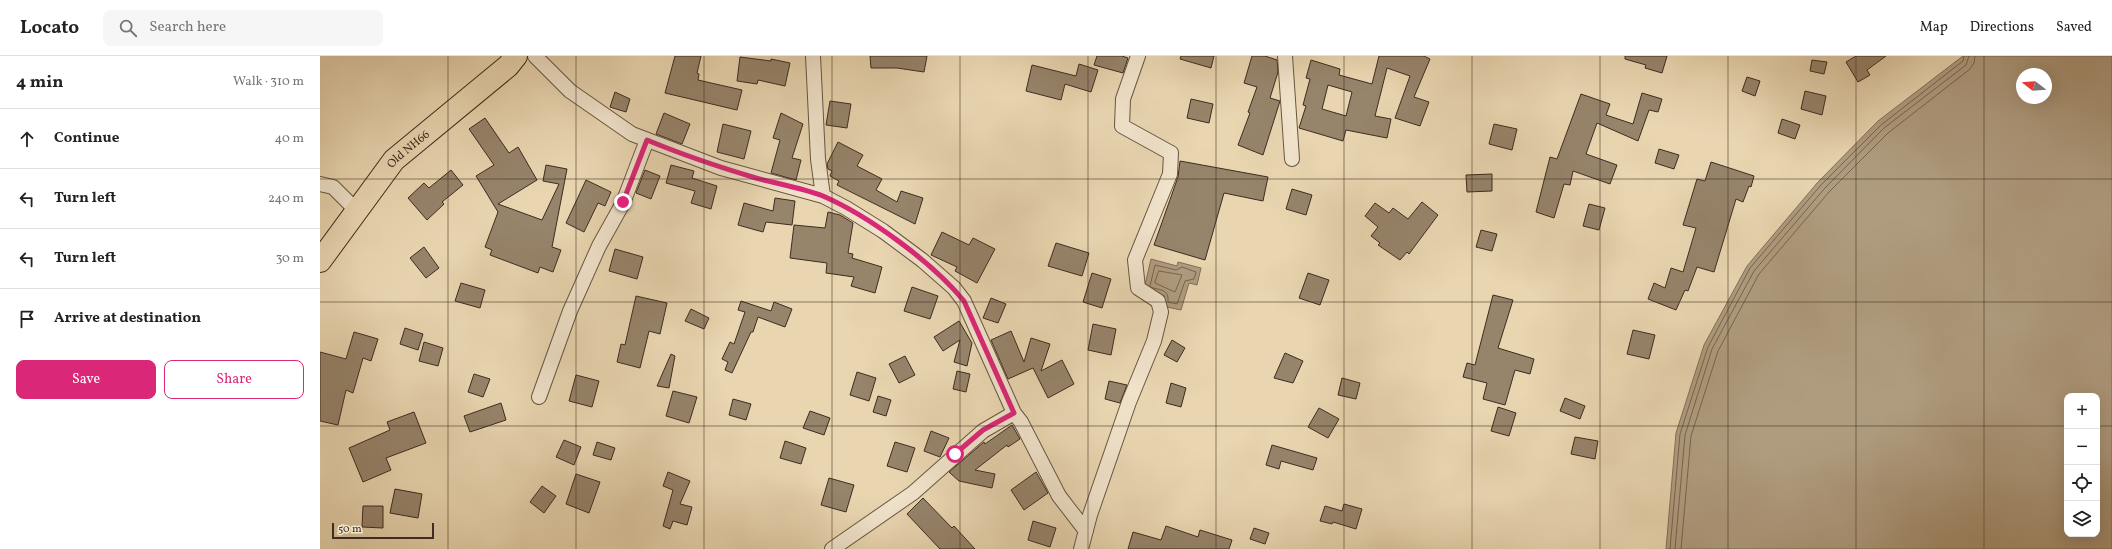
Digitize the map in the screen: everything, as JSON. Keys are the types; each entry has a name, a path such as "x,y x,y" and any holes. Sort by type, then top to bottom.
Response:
{"main road":[{"name":"Old NH66","path":"320,261 394,160 508,66 516,56"}],"street":[{"path":"535,56 570,91 632,134 721,168 823,196 883,231 922,260 954,288 964,301 1014,413 1021,422 1059,496 1086,531"},
{"path":"813,56 818,160 823,196"},
{"path":"1081,549 1130,402 1154,341 1161,312 1158,301 1138,288 1135,260 1170,174 1171,153 1122,126 1124,100 1138,56"},
{"path":"1285,56 1292,158"},
{"path":"539,397 570,311 599,246 623,202 647,140"},
{"path":"320,184 333,187 356,210"},
{"path":"832,549 913,493 983,430 1014,413"}],"water":[{"path":"1963,56 2112,56 2112,549 1666,549 1676,433 1704,345 1747,266 1818,182 1878,121"},
{"path":"1151,259 1177,266 1178,262 1201,268 1197,285 1189,283 1181,310 1162,306 1165,296 1144,289"}],"building":[{"path":"675,56 701,56 697,73 699,74 698,80 742,90 737,110 665,93"},
{"path":"870,56 927,56 924,72 897,68 871,68"},
{"path":"1097,56 1122,56 1128,58 1123,73 1094,65"},
{"path":"1181,56 1214,56 1211,68 1180,59"},
{"path":"1252,56 1265,56 1277,60 1278,72 1270,98 1280,101 1263,155 1238,145 1250,113 1248,112 1257,87 1244,83"},
{"path":"1379,56 1424,56 1430,59 1414,97 1429,102 1420,126 1395,118 1410,76 1387,68 1375,116 1391,119 1387,138 1346,130 1343,141 1299,128 1306,106 1303,105 1310,79 1306,78 1311,60 1340,69 1339,75 1372,84","holes":["1328,85 1352,92 1346,116 1322,109"]},
{"path":"1625,56 1667,56 1662,73 1645,68 1646,65 1625,59"},
{"path":"1856,56 1886,56 1867,70 1870,75 1858,82 1846,62"},
{"path":"740,57 771,61 771,59 790,63 785,86 758,80 757,84 737,81"},
{"path":"1812,60 1827,62 1824,74 1810,71"},
{"path":"1079,64 1098,70 1091,92 1065,84 1061,100 1026,91 1032,65 1076,76"},
{"path":"1747,77 1760,81 1755,96 1742,91"},
{"path":"1805,91 1826,96 1822,115 1801,109"},
{"path":"615,92 630,99 626,112 610,107"},
{"path":"1642,93 1662,99 1658,112 1649,110 1638,141 1597,123 1586,154 1617,165 1610,184 1573,171 1570,185 1564,184 1554,218 1536,212 1550,157 1557,159 1581,94 1610,104 1606,115 1633,124"},
{"path":"1191,99 1213,104 1209,123 1187,118"},
{"path":"830,101 851,104 847,128 826,125"},
{"path":"664,113 690,124 682,144 656,134"},
{"path":"781,113 803,124 792,158 801,160 796,180 771,173 780,140 773,138"},
{"path":"485,118 509,153 518,147 537,180 498,204 542,220 559,184 543,181 546,165 567,169 552,247 561,250 553,272 540,267 538,273 490,255 492,250 485,247 498,212 476,176 494,165 469,129"},
{"path":"1782,119 1800,125 1795,139 1778,133"},
{"path":"723,124 751,131 744,159 717,152"},
{"path":"1494,124 1517,129 1512,150 1489,144"},
{"path":"838,142 863,155 857,166 882,179 876,190 897,202 901,191 923,198 915,224 837,185 839,181 830,176 832,171 828,169 827,164"},
{"path":"1659,149 1679,155 1674,169 1655,163"},
{"path":"1180,161 1268,177 1263,201 1224,193 1205,260 1154,245 1178,177"},
{"path":"1711,162 1754,176 1751,187 1749,186 1743,202 1736,199 1714,272 1697,267 1688,291 1685,290 1676,310 1648,299 1654,283 1665,288 1671,268 1683,272 1696,228 1683,225 1697,179 1705,181"},
{"path":"671,165 694,171 692,178 717,186 711,209 691,203 695,191 666,183"},
{"path":"451,170 463,185 442,202 444,204 427,220 408,198 424,183 429,188"},
{"path":"645,170 660,176 651,199 636,193"},
{"path":"1492,174 1492,191 1467,192 1466,175"},
{"path":"586,180 611,192 605,206 598,203 584,232 566,223"},
{"path":"1292,189 1312,195 1306,215 1286,209"},
{"path":"775,198 795,201 792,225 766,222 763,232 738,225 744,203 773,211"},
{"path":"1422,202 1438,215 1409,254 1407,252 1400,260 1378,245 1380,243 1371,236 1378,227 1365,216 1375,203 1389,213 1393,208 1408,219"},
{"path":"1589,204 1605,208 1599,230 1583,226"},
{"path":"828,212 840,215 853,223 848,253 853,254 852,258 882,267 875,293 851,286 854,277 826,273 827,263 790,258 794,225 825,228"},
{"path":"1481,230 1497,234 1492,251 1476,247"},
{"path":"942,232 969,245 973,238 995,249 977,283 955,271 957,267 931,255"},
{"path":"1056,243 1089,253 1082,276 1048,266"},
{"path":"424,247 439,268 426,278 410,258"},
{"path":"615,249 643,257 637,279 609,271"},
{"path":"1092,273 1111,279 1102,308 1083,302"},
{"path":"1308,273 1329,280 1320,305 1299,298"},
{"path":"461,283 485,290 480,308 455,301"},
{"path":"912,287 938,296 930,319 904,311"},
{"path":"1493,295 1513,300 1498,348 1534,359 1530,374 1515,370 1505,405 1483,399 1487,383 1463,377 1467,363 1475,365"},
{"path":"636,296 667,303 660,334 649,331 640,368 617,362 621,344 625,345"},
{"path":"991,298 1006,304 998,323 983,318"},
{"path":"741,301 771,311 774,302 792,309 785,327 758,317 753,332 751,332 732,373 725,370 728,362 722,359 730,342 734,344 745,312 738,310"},
{"path":"691,309 709,318 704,329 685,321"},
{"path":"959,321 972,343 967,366 954,362 960,340 943,351 934,337"},
{"path":"1093,324 1116,329 1111,355 1088,350"},
{"path":"405,328 423,334 418,350 400,344"},
{"path":"1633,330 1655,335 1649,359 1627,354"},
{"path":"1011,331 1024,362 1031,338 1050,344 1041,371 1062,360 1074,384 1048,398 1033,368 1008,379 991,340"},
{"path":"354,332 378,339 371,361 363,358 353,393 346,390 338,425 320,421 320,352 346,359"},
{"path":"1172,340 1185,348 1177,362 1164,355"},
{"path":"424,342 443,348 438,366 419,361"},
{"path":"1285,353 1303,361 1293,383 1274,378"},
{"path":"671,354 675,356 669,388 657,386"},
{"path":"905,356 915,375 899,383 889,364"},
{"path":"957,371 970,374 966,392 953,389"},
{"path":"857,372 876,378 869,401 850,395"},
{"path":"474,374 490,379 483,397 468,392"},
{"path":"576,375 599,381 592,407 569,401"},
{"path":"1342,378 1360,383 1356,399 1338,395"},
{"path":"1109,381 1127,385 1120,403 1105,399"},
{"path":"1171,383 1186,388 1181,407 1166,403"},
{"path":"673,391 697,397 689,423 666,416"},
{"path":"878,396 891,400 886,416 873,412"},
{"path":"1565,398 1585,406 1580,419 1560,411"},
{"path":"733,399 751,404 746,420 729,415"},
{"path":"501,403 506,420 470,432 464,416"},
{"path":"1498,407 1516,413 1509,436 1491,431"},
{"path":"1319,408 1339,419 1328,438 1308,427"},
{"path":"810,411 830,418 824,435 803,428"},
{"path":"414,412 426,443 386,458 391,470 363,482 349,448 390,430 387,422"},
{"path":"1012,425 1020,439 1008,447 1007,445 975,470 995,474 992,488 959,481 949,472 984,442 985,444"},
{"path":"931,431 949,438 940,457 924,451"},
{"path":"1575,437 1598,441 1595,459 1571,454"},
{"path":"564,440 581,447 574,465 556,457"},
{"path":"785,441 806,448 801,464 780,458"},
{"path":"597,442 615,448 611,460 593,455"},
{"path":"895,442 915,448 907,472 887,466"},
{"path":"1272,445 1317,458 1313,470 1281,461 1279,469 1266,465"},
{"path":"668,472 690,481 680,504 692,507 687,525 673,521 670,529 663,526 673,490 663,486"},
{"path":"1036,472 1048,493 1024,510 1011,490"},
{"path":"576,474 600,482 589,513 566,504"},
{"path":"829,478 854,485 846,512 821,505"},
{"path":"542,486 556,496 544,513 530,502"},
{"path":"395,489 422,494 418,518 390,513"},
{"path":"923,498 952,528 954,526 975,549 940,549 907,514"},
{"path":"1344,504 1362,509 1356,529 1333,522 1332,524 1320,521 1325,506 1342,511"},
{"path":"363,506 383,506 383,528 362,527"},
{"path":"1033,521 1056,528 1050,547 1028,540"},
{"path":"1166,526 1198,537 1200,530 1232,540 1229,549 1128,549 1133,532 1161,540"},
{"path":"1254,528 1269,533 1265,544 1250,539"}],"route":[{"path":"623,202 647,140 721,168 823,196 846,208 883,231 922,260 954,288 964,301 1014,413 983,430 955,454"}]}
